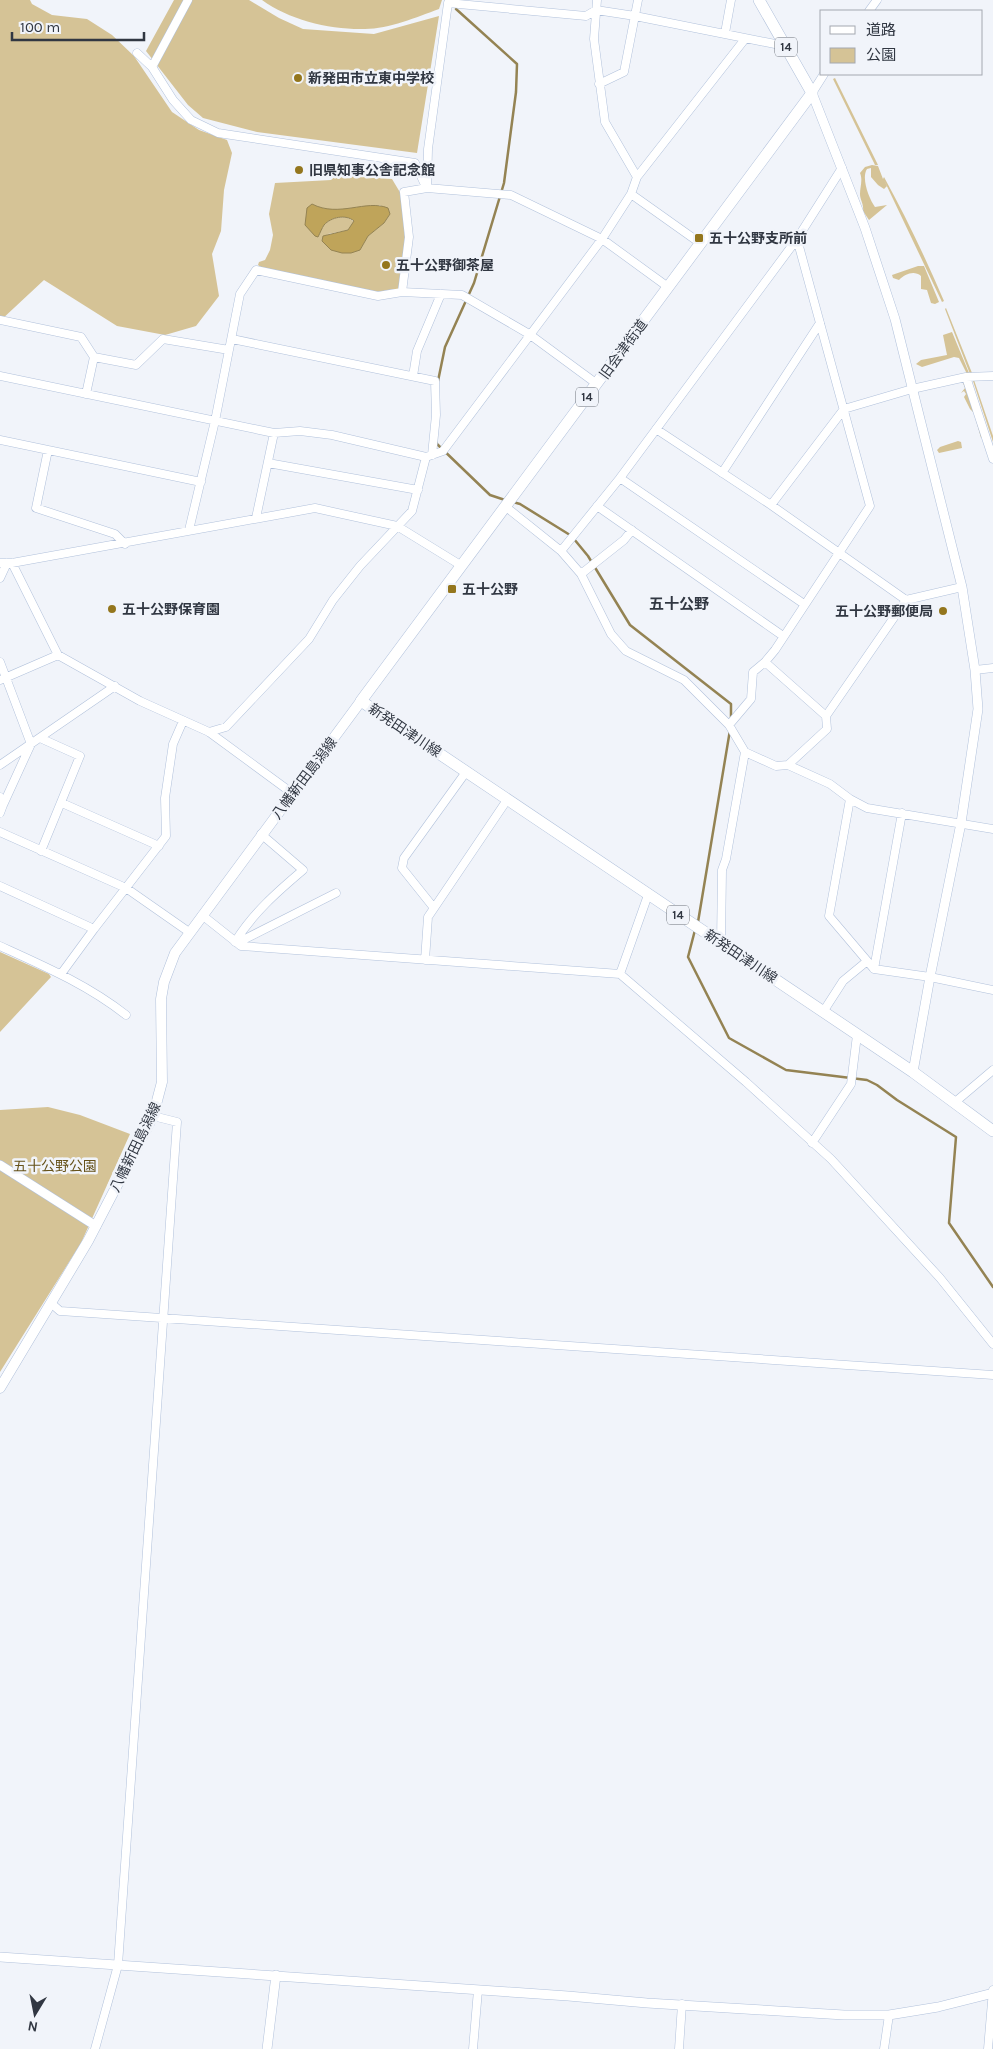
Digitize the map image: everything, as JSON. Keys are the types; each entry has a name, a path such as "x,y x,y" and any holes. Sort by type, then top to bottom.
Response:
{"main road":[{"name":"14","path":"759,0 812,93"},
{"name":"旧会津街道","path":"361,701 812,93"},
{"name":"新発田津川線","path":"361,701 913,1072 993,1131"},
{"name":"八幡新田島潟線","path":"0,1388 52,1304 154,1116 162,1082 161,999 164,982 175,953 361,701"}],"street":[{"path":"152,67 188,0"},
{"path":"597,0 594,39 605,122 637,177"},
{"path":"599,84 624,72 638,0"},
{"path":"725,33 731,0"},
{"path":"427,188 428,149 448,3 454,2 586,16 596,10 725,33 745,39 785,46"},
{"path":"0,376 274,433 300,431 332,434 429,456 443,451 602,239 631,194 637,177 745,39"},
{"path":"138,53 152,67 172,100 191,120 218,133 415,163 427,188"},
{"path":"823,75 812,93 865,228 895,318 962,587 975,670 978,709 961,824 930,976 913,1072"},
{"path":"561,551 620,478 798,239 842,168"},
{"path":"402,292 409,237 404,192 427,188 511,195 602,239 668,287"},
{"path":"631,194 700,243"},
{"path":"729,725 751,699 753,672 765,662 870,506 798,239"},
{"path":"189,530 202,482 240,294 256,270 378,296 402,292 462,295 529,334 597,384"},
{"path":"413,376 417,351 441,294"},
{"path":"0,320 81,337 94,356 136,365 163,339 229,350"},
{"path":"722,472 820,323"},
{"path":"209,732 226,727 309,639 333,600 360,566 412,511 429,456 436,414 435,380 232,338"},
{"path":"86,394 94,356"},
{"path":"770,504 844,409 912,389 966,377 993,376"},
{"path":"966,377 993,459"},
{"path":"656,428 770,504 906,600"},
{"path":"256,518 274,433"},
{"path":"0,440 202,482"},
{"path":"48,450 36,508 115,534 125,544"},
{"path":"268,463 418,490"},
{"path":"620,478 804,604"},
{"path":"597,506 783,636"},
{"path":"506,507 561,551 581,574 611,634 626,651 684,680 729,725 746,752 776,766 788,765 830,784 866,808 993,829"},
{"path":"6,563 125,544 189,530 315,508 397,526 462,566"},
{"path":"581,574 624,540 632,530"},
{"path":"0,578 6,563"},
{"path":"6,563 58,655 140,701 209,732 292,793"},
{"path":"788,765 827,729 826,716 906,600 962,587"},
{"path":"3,678 58,655"},
{"path":"0,662 3,678 31,744 1,805"},
{"path":"765,662 826,716"},
{"path":"975,670 993,668"},
{"path":"0,765 115,686"},
{"path":"61,974 166,836 165,798 173,744 183,721"},
{"path":"40,738 80,756 41,851"},
{"path":"721,944 722,870 726,859 746,752"},
{"path":"434,908 402,868 404,858 466,772"},
{"path":"850,799 829,916 866,962 874,969 930,976 993,990"},
{"path":"425,960 428,917 507,800"},
{"path":"62,803 159,846"},
{"path":"874,969 902,813"},
{"path":"0,832 126,888 189,932"},
{"path":"236,942 244,927 270,898 303,870 262,834"},
{"path":"0,886 94,929"},
{"path":"236,942 336,893"},
{"path":"620,974 648,895"},
{"path":"202,915 241,946 620,974 746,1082 831,1159 940,1278 993,1344"},
{"path":"0,946 61,974 103,997 126,1015"},
{"path":"823,1012 843,981 866,962"},
{"path":"812,1143 851,1084 856,1035"},
{"path":"954,1103 993,1070"},
{"path":"95,2049 118,1965 178,1122 154,1116"},
{"path":"0,1165 96,1226"},
{"path":"52,1304 60,1311 993,1375"},
{"path":"0,1957 276,1975 647,2003 844,2015 889,2015 938,2008 993,1992 988,2049"},
{"path":"267,2049 276,1975"},
{"path":"473,2049 478,1990"},
{"path":"679,2049 682,2004"},
{"path":"884,2049 889,2015"}],"green space":[{"path":"0,0 30,0 32,4 52,15 87,19 112,35 134,56 172,112 199,130 227,140 232,153 224,190 221,231 212,254 219,296 196,326 165,335 117,326 44,280 0,321"},
{"name":"新発田市立東中学校","path":"174,0 249,0 279,18 303,29 374,34 439,16 417,153 257,132 203,118 188,105 146,51"},
{"path":"262,0 442,0 439,9 412,19 393,25 352,29 325,26 297,18"},
{"path":"835,78 878,165 875,165 833,79"},
{"path":"878,166 883,179 884,177 892,192 944,301 942,302 887,186 884,189 878,185 871,177 871,168 867,169 865,173 866,188 870,199 875,207 887,205 869,220 863,211 860,196 860,173 865,167"},
{"path":"339,173 392,179 401,194 405,238 399,289 376,292 262,268 258,265 259,262 265,260 270,250 273,235 269,214 275,183 331,180","holes":["312,204 320,207 346,210 380,205 390,214 384,223 368,236 360,250 331,250 322,241 328,234 348,230 354,222 343,217 334,218 324,225 318,236"]},
{"path":"918,266 924,266 939,302 931,303 927,290 921,289 921,276 918,274 910,274 899,280 893,278 892,275"},
{"path":"945,309 972,373 970,374"},
{"path":"952,332 969,373 967,374 959,358 954,357 922,367 916,364 921,360 947,355 943,335"},
{"path":"973,381 993,436 993,442"},
{"path":"963,383 965,384 983,437 981,438 974,413 964,397 966,394 964,391 961,393 965,388"},
{"path":"958,441 961,442 962,448 939,453 937,450 940,447"},
{"path":"0,952 49,974 51,977 0,1032"},
{"name":"五十公野公園","path":"48,1107 80,1115 130,1134 81,1243 0,1372 0,1110"}],"shaded area":[{"path":"312,204 332,209 380,206 388,208 390,214 384,223 368,236 360,250 342,253 331,250 322,241 323,236 348,230 354,221 343,217 334,218 324,225 318,237 315,236 305,225 307,208"}],"waterway":[{"path":"438,381 445,347 474,283 504,183 516,92 517,64 456,9"},
{"path":"436,441 490,495 505,500"},
{"path":"513,502 520,504 570,535"},
{"path":"574,539 588,556 630,625 731,704 731,718"},
{"path":"698,922 730,730"},
{"path":"695,930 688,957 729,1038 786,1070 867,1080 956,1137 949,1223 993,1287"}],"place":[{"name":"新発田市立東中学校","path":"298,78"},
{"name":"旧県知事公舎記念館","path":"299,170"},
{"name":"五十公野支所前","path":"699,238"},
{"name":"五十公野御茶屋","path":"386,265"},
{"name":"五十公野","path":"452,589"},
{"name":"五十公野保育園","path":"112,609"},
{"name":"五十公野郵便局","path":"943,611"}],"district":[{"name":"五十公野","path":"679,604"}]}
